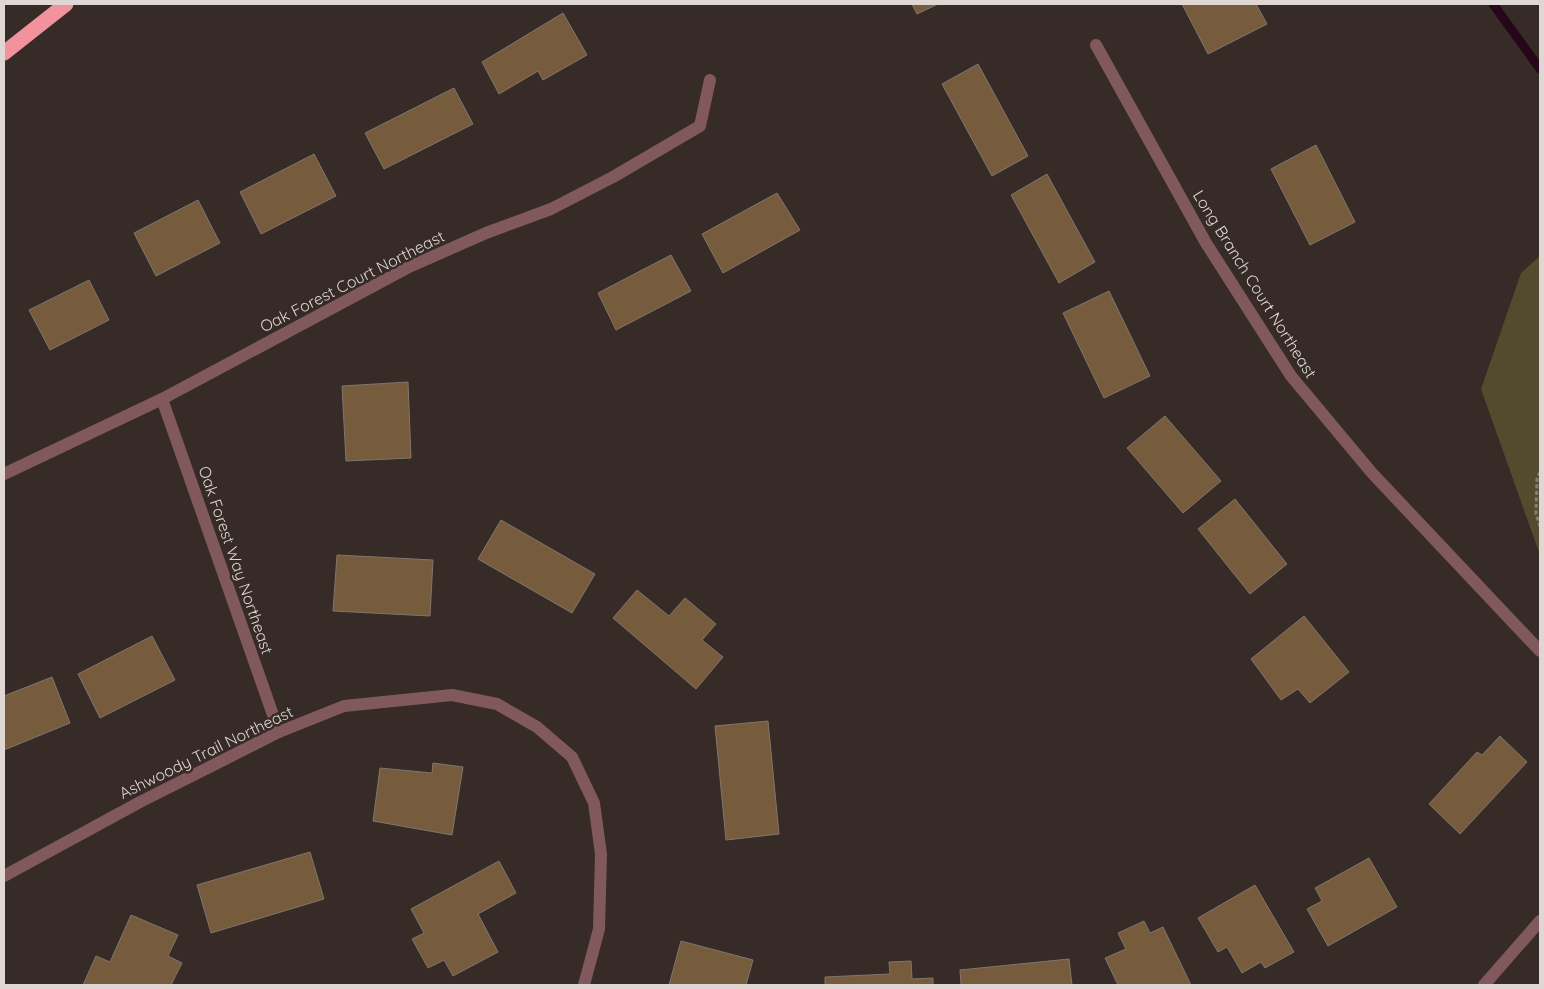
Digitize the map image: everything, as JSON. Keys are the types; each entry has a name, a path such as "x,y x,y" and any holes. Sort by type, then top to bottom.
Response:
{"highway":[{"path":"4,53 66,4"}],"street":[{"name":"Long Branch Court Northeast","path":"1096,45 1206,243 1291,376 1372,473 1540,651"},
{"name":"Oak Forest Court Northeast","path":"4,474 162,399 409,266 486,233 551,209 613,177 700,126 710,80"},
{"name":"Oak Forest Way Northeast","path":"162,399 279,732"},
{"name":"Ashwoody Trail Northeast","path":"4,876 140,802 279,732 344,706 452,695 497,704 544,733 572,757 594,803 601,854 599,928 584,985"},
{"path":"1484,985 1540,921"}],"path":[{"path":"1540,472 1537,479 1536,514 1540,526"}],"shaded area":[{"path":"1540,256 1540,555 1481,389 1521,273"}],"building":[{"path":"912,4 938,4 917,14"},
{"path":"1182,4 1256,4 1267,24 1208,54"},
{"path":"563,13 587,55 543,80 538,71 499,94 482,62"},
{"path":"978,64 1028,156 992,176 942,84"},
{"path":"454,88 473,124 384,169 365,133"},
{"path":"1316,145 1355,222 1310,245 1271,169"},
{"path":"314,154 336,196 261,234 240,192"},
{"path":"1047,174 1095,262 1059,283 1011,195"},
{"path":"777,193 800,230 723,273 702,234"},
{"path":"198,200 220,243 156,276 134,233"},
{"path":"671,255 691,291 616,330 598,293"},
{"path":"89,280 109,320 50,350 29,310"},
{"path":"1109,291 1150,376 1104,398 1063,313"},
{"path":"408,382 411,458 346,461 342,386"},
{"path":"1165,416 1221,481 1183,513 1127,448"},
{"path":"1235,499 1287,564 1250,594 1198,529"},
{"path":"501,520 595,574 572,613 478,559"},
{"path":"337,555 433,560 430,616 333,611"},
{"path":"637,590 669,616 685,598 716,624 702,640 723,657 696,689 613,618"},
{"path":"1304,616 1349,672 1310,703 1298,689 1281,700 1251,659"},
{"path":"152,636 175,680 100,718 78,674"},
{"path":"52,677 70,723 4,750 4,696"},
{"path":"768,721 779,834 726,840 715,726"},
{"path":"1500,736 1527,762 1460,834 1429,804 1477,752 1482,755"},
{"path":"433,763 463,767 452,835 373,821 380,768 432,773"},
{"path":"310,852 324,899 211,933 197,885"},
{"path":"1369,858 1397,907 1328,946 1307,909 1322,901 1315,888"},
{"path":"499,861 516,893 478,914 498,952 453,976 444,960 428,968 412,939 424,933 411,909"},
{"path":"1255,885 1294,952 1265,968 1261,962 1242,973 1227,947 1218,952 1198,918"},
{"path":"131,915 178,935 168,956 182,963 171,985 83,985 96,956 110,962"},
{"path":"1144,921 1150,933 1163,927 1191,985 1118,985 1105,958 1126,949 1118,933"},
{"path":"681,941 753,960 746,985 669,985"},
{"path":"1069,959 1072,985 961,985 960,970"},
{"path":"911,961 912,979 933,978 933,985 825,985 825,977 890,974 889,962"}],"waterway":[{"path":"1493,4 1540,69"}]}
